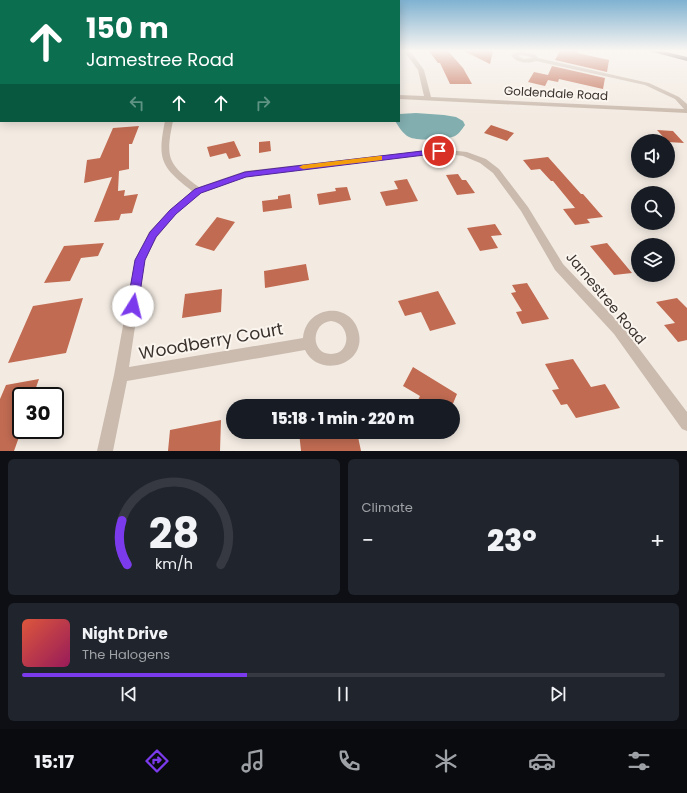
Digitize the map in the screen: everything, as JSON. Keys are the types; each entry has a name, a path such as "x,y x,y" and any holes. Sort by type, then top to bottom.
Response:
{"street":[{"path":"422,72 428,98"},
{"path":"594,72 648,84 677,98 687,110"},
{"name":"Goldendale Road","path":"400,97 687,110"},
{"path":"105,451 121,375 140,260 153,235 173,212 198,191 172,169 166,160 164,152 169,122"},
{"name":"Jamestree Road","path":"198,191 245,174 439,151 464,154 483,161 496,171 525,209 559,267 618,330 687,424"},
{"name":"Woodberry Court","path":"121,375 308,343"}],"water":[{"path":"416,113 456,117 463,121 465,125 455,136 432,140 418,139 409,137 401,130 396,122 400,122 400,114"}],"building":[{"path":"444,72 465,72 472,84 450,84"},
{"path":"534,72 548,75 549,72 579,72 605,78 603,89 559,79 558,82 548,80 545,86 528,82"},
{"path":"491,125 514,133 507,141 484,133"},
{"path":"139,126 132,144 129,144 129,169 119,171 118,191 125,190 124,196 138,194 132,213 121,214 119,220 94,222 112,177 84,183 87,160 100,158 113,128"},
{"path":"657,130 673,131 684,143 675,142 675,134 661,134"},
{"path":"234,141 241,156 229,159 226,153 210,157 207,147"},
{"path":"270,141 271,151 259,153 259,142"},
{"path":"548,157 603,217 587,219 590,223 575,225 563,209 575,208 553,181 551,181 540,169 531,170 523,160"},
{"path":"458,174 462,180 466,180 475,193 457,195 446,175"},
{"path":"407,179 418,201 386,206 380,192 398,189 394,181"},
{"path":"347,187 351,200 319,205 317,194 336,191 335,188"},
{"path":"290,194 292,208 263,212 262,201 278,199 278,196"},
{"path":"217,217 235,222 214,251 195,245"},
{"path":"495,224 502,235 491,236 498,248 480,251 467,228"},
{"path":"104,243 98,256 81,258 70,281 44,283 64,246"},
{"path":"607,243 631,273 614,275 590,246"},
{"path":"306,264 309,280 265,288 264,271"},
{"path":"527,283 549,319 522,324 516,312 522,311 511,293 516,292 512,285"},
{"path":"222,289 221,312 182,318 185,294"},
{"path":"438,291 456,324 430,331 421,312 405,316 398,301"},
{"path":"83,298 66,353 8,363 33,306"},
{"path":"677,298 687,308 687,340 678,342 664,325 675,323 656,302"},
{"path":"573,359 591,387 605,384 620,408 576,418 567,404 561,405 552,390 559,389 545,364"},
{"path":"413,367 457,394 455,399 418,399 420,396 403,386"},
{"path":"39,379 36,387 12,387 12,439 18,439 14,451 0,451 0,399 6,385"},
{"path":"221,420 220,451 168,451 170,430"},
{"path":"300,439 358,439 361,451 301,451"}],"slow traffic":[{"path":"303,167 379,158"}],"route":[{"path":"133,306 140,260 153,235 173,212 198,191 245,174 439,151"}]}
